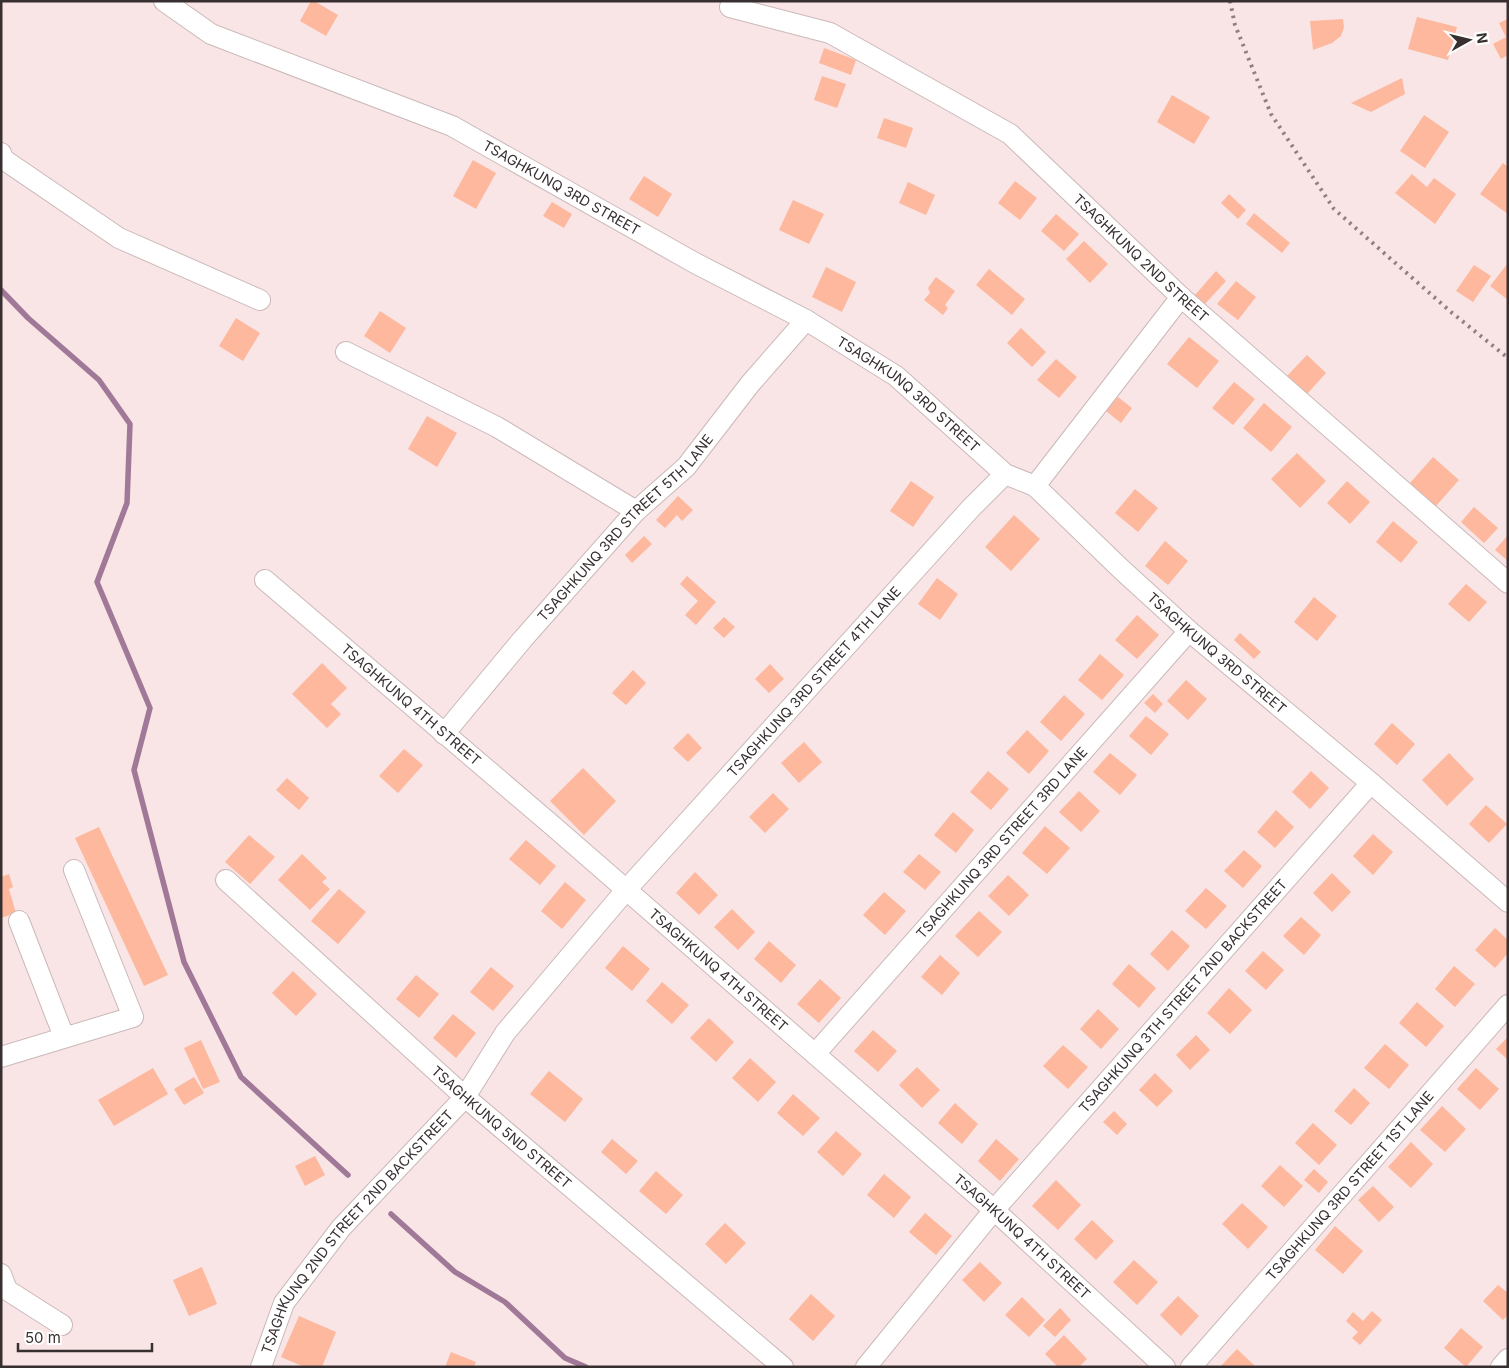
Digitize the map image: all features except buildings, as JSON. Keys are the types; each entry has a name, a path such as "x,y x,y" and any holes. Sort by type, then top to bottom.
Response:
{"street":[{"name":"TSAGHKUNQ 3RD STREET","path":"164,1 211,34 452,126 695,263 806,320 896,376 1005,474 1035,486 1189,631 1372,783 1508,902"},
{"name":"TSAGHKUNQ 2ND STREET","path":"730,6 830,33 1010,134 1181,297 1508,583"},
{"path":"1,153 3,159 118,238 260,300"},
{"path":"1035,486 1181,297"},
{"name":"TSAGHKUNQ 3RD STREET 5TH LANE","path":"444,734 522,640 636,511 686,467 750,384 806,320"},
{"path":"346,352 497,427 636,511"},
{"name":"TSAGHKUNQ 3RD STREET 4TH LANE","path":"626,890 971,508 1005,474"},
{"name":"TSAGHKUNQ 4TH STREET","path":"265,580 994,1210 1165,1367"},
{"name":"TSAGHKUNQ 3RD STREET 3RD LANE","path":"815,1054 1189,631"},
{"name":"TSAGHKUNQ 3TH STREET 2ND BACKSTREET","path":"866,1367 994,1210 1372,783"},
{"path":"1,1057 133,1017 74,870"},
{"name":"TSAGHKUNQ 5ND STREET","path":"226,880 465,1097 783,1367"},
{"name":"TSAGHKUNQ 2ND STREET 2ND BACKSTREET","path":"262,1367 284,1303 341,1228 465,1097 505,1033 626,890"},
{"path":"19,921 64,1037"},
{"name":"TSAGHKUNQ 3RD STREET 1ST LANE","path":"1191,1367 1508,1005"},
{"path":"1,1274 7,1290 62,1325"},
{"path":"1501,1367 1508,1359"}],"waterway":[{"path":"1,290 28,318 99,380 130,424 127,503 97,582 150,708 134,770 184,962 241,1077 348,1175"},
{"path":"391,1214 455,1272 505,1302 565,1358 586,1367"}],"railway":[{"path":"1230,1 1235,25 1271,114 1334,209 1451,312 1508,358"}]}
